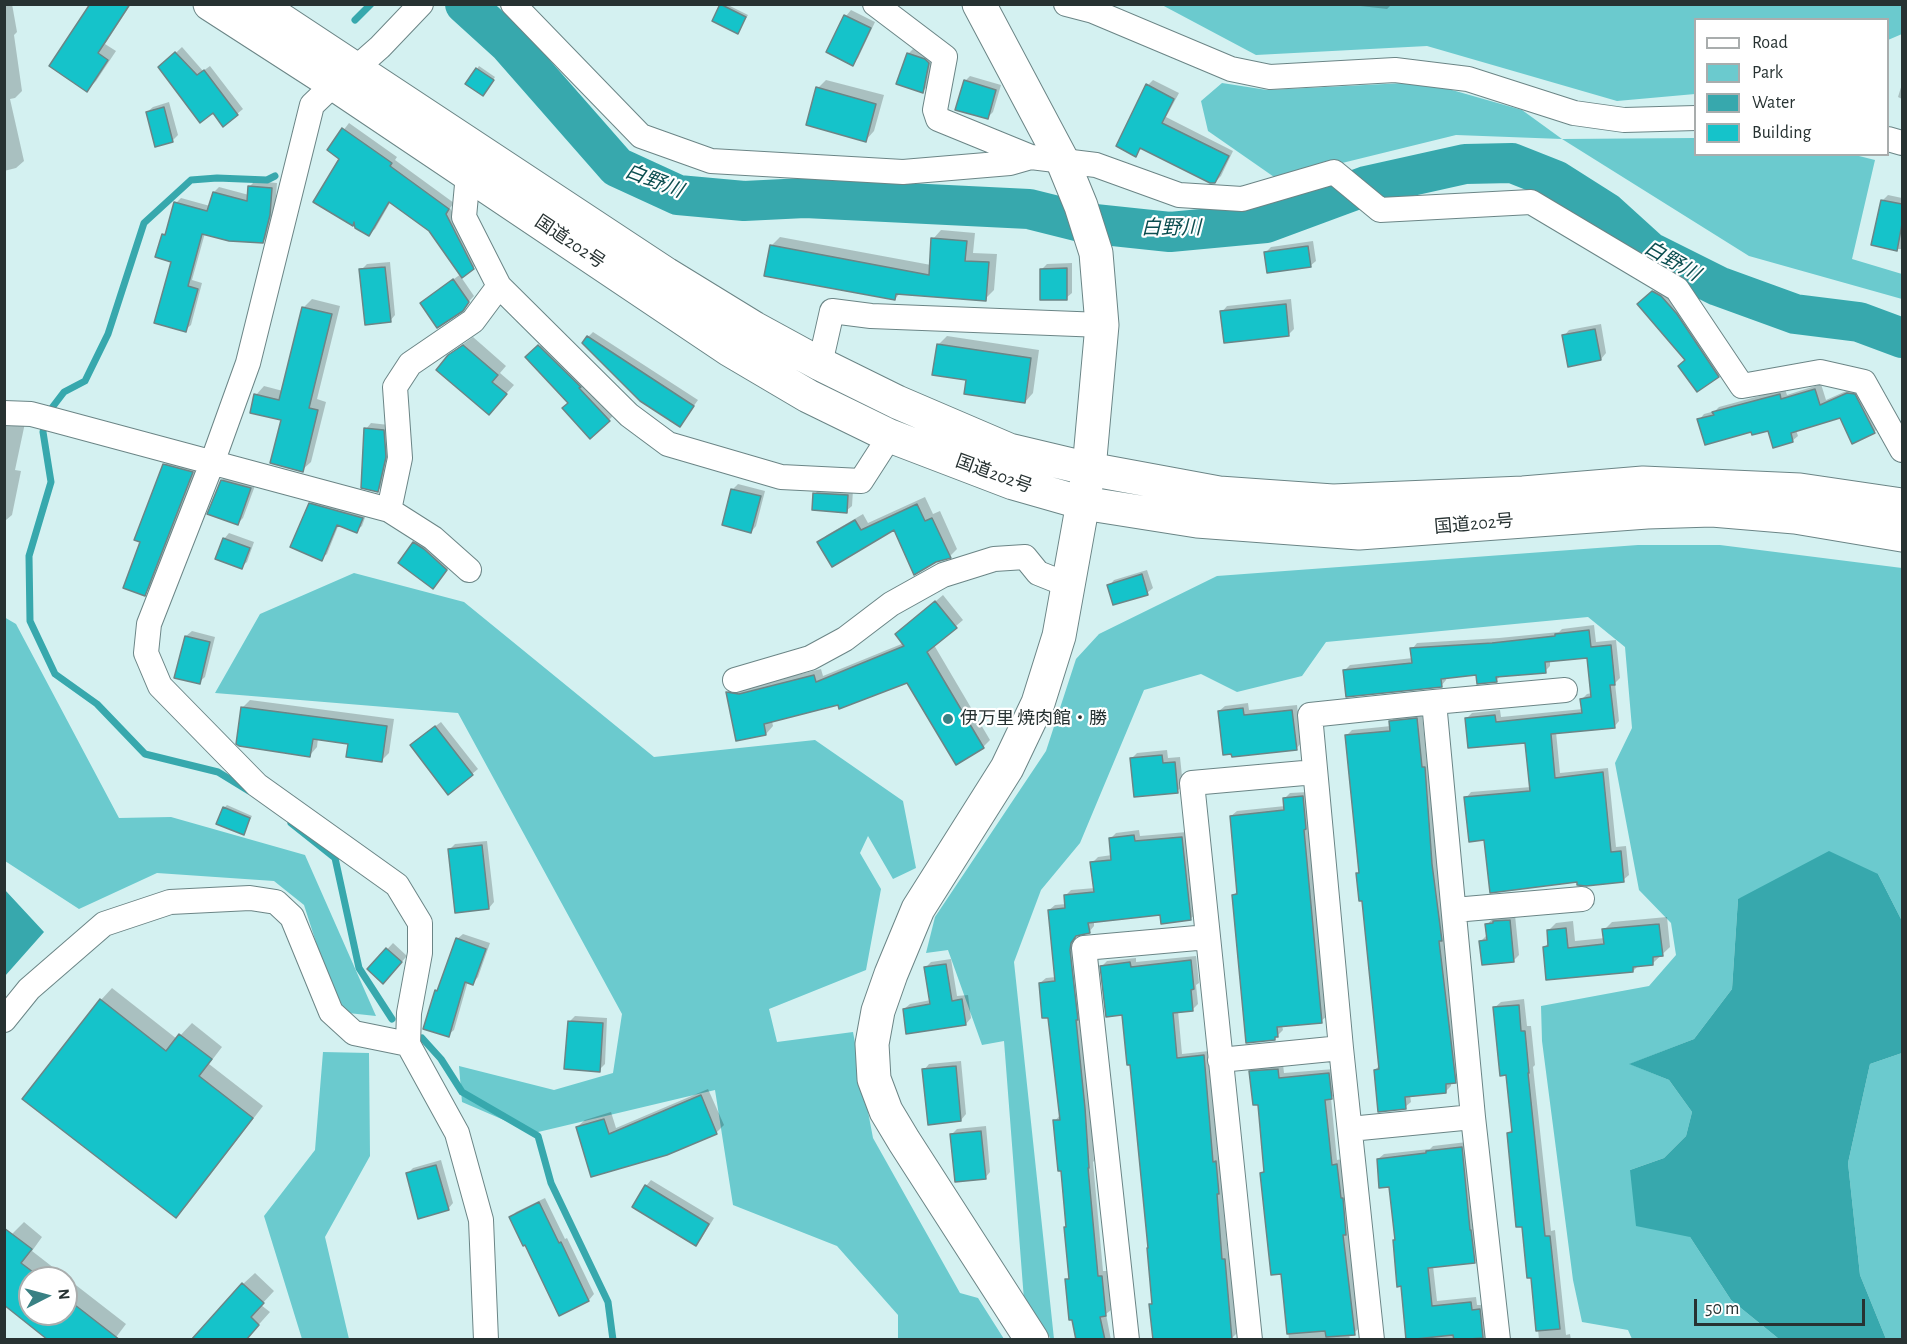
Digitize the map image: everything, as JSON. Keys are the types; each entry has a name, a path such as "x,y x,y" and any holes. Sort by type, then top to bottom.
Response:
{"main road":[{"name":"国道202号","path":"210,4 344,77 754,328 897,402 1009,450 1089,469 1220,493 1334,501 1466,496 1643,483 1800,490 1902,505"},
{"name":"国道202号","path":"257,4 344,77 468,174 730,350 808,396 890,436 1013,483 1083,503 1197,521 1359,533 1647,512 1712,510 1795,517 1902,535"},
{"path":"979,4 1063,162 1081,206 1096,253 1102,325 1089,469 1059,636 1038,703 1006,768 918,909 878,1011 872,1044 874,1079 886,1111 1032,1340"}],"street":[{"path":"421,4 380,47 312,105 248,363 212,463 149,624 146,653 160,686 257,785 397,885 420,923 420,953 409,1012 408,1044 457,1133 481,1220 486,1340"},
{"path":"513,4 641,136 711,161 903,172 1010,163 1030,157"},
{"path":"875,4 945,57 935,110 938,120 1030,157 1096,165 1179,195 1242,199 1334,172 1380,210 1531,202 1677,289 1742,386 1820,372 1864,382 1902,450"},
{"path":"1066,4 1093,11 1231,69 1270,77 1395,70 1468,79 1574,113 1624,120 1694,118"},
{"path":"468,174 464,218 499,286 629,416 668,444 781,477 861,481 890,436"},
{"path":"389,510 400,458 395,387 410,364 473,321 499,286"},
{"path":"820,364 832,311 872,316 1102,325"},
{"path":"20,412 389,510 433,538 469,570"},
{"path":"735,680 810,658 845,639 891,604 943,575 994,559 1025,556 1038,573 1068,585"},
{"path":"1372,1340 1341,1048 1310,715 1565,690"},
{"path":"1434,702 1473,1117 1498,1340"},
{"path":"1250,1340 1192,783 1315,772"},
{"path":"4,1020 29,989 104,924 170,902 250,898 276,902 292,917 331,1012 354,1033 408,1044"},
{"path":"1454,910 1582,899"},
{"path":"1127,1340 1084,948 1208,937"},
{"path":"1220,1060 1341,1048"},
{"path":"1350,1129 1473,1117"}],"green space":[{"path":"1902,4 1902,34 1889,40 1889,18 1694,18 1694,94 1617,101 1427,46 1256,55 1162,5"},
{"path":"1424,82 1522,110 1562,139 1456,135 1277,179 1208,131 1201,101 1222,83 1267,90"},
{"path":"1694,138 1694,156 1859,156 1875,160 1852,259 1902,274 1902,299 1749,256 1562,139"},
{"path":"1638,545 1720,545 1902,568 1902,921 1878,874 1738,899 1732,989 1694,1039 1630,1064 1669,1080 1692,1112 1686,1136 1664,1158 1630,1170 1690,1237 1731,1300 1779,1339 1632,1339 1628,1330 1582,1322 1573,1280 1542,1041 1541,1006 1649,986 1676,955 1671,923 1639,890 1615,763 1632,728 1625,647 1588,617 1326,642 1302,676 1237,692 1201,674 1144,690 1080,843 1041,890 1014,962 1054,1339 1051,1339 1024,1300 1004,1041 982,1045 948,950 926,953 935,917 1046,751 1076,659 1099,634 1217,576"},
{"path":"354,573 464,602 654,757 815,740 903,801 916,868 893,879 868,836 860,853 881,889 866,970 769,1009 777,1042 853,1032 873,1138 960,1293 978,1298 1004,1339 898,1339 898,1315 837,1246 733,1205 715,1090 534,1133 462,1102 459,1066 554,1090 613,1073 622,1014 458,713 215,693 260,614"},
{"path":"4,617 16,624 119,818 171,817 305,855 376,1016 348,1013 332,992 304,905 274,881 157,873 79,909 5,861"},
{"path":"323,1052 369,1053 370,1156 325,1237 349,1339 302,1339 264,1216 315,1150"},
{"path":"1902,1053 1902,1339 1886,1339 1860,1275 1848,1163 1870,1064"}],"water":[{"path":"1829,851 1878,874 1902,921 1902,1053 1870,1064 1848,1163 1860,1275 1886,1339 1779,1339 1731,1300 1690,1237 1636,1226 1630,1170 1664,1158 1686,1136 1692,1112 1669,1080 1629,1064 1694,1039 1732,989 1738,899"},
{"path":"5,890 44,932 5,976"}],"building":[{"path":"90,4 130,4 98,53 108,60 87,92 49,66"},
{"path":"720,4 746,17 738,34 712,21"},
{"path":"844,15 871,28 853,66 826,52"},
{"path":"175,52 197,75 204,70 238,115 223,127 213,113 200,123 158,67"},
{"path":"907,53 925,59 929,63 923,93 896,84"},
{"path":"476,68 494,80 483,96 465,84"},
{"path":"964,80 996,90 988,119 955,110"},
{"path":"1146,84 1174,99 1162,123 1229,156 1215,183 1210,183 1140,148 1136,157 1116,146"},
{"path":"816,87 876,104 866,142 806,125"},
{"path":"164,107 173,142 155,147 146,112"},
{"path":"342,128 392,163 390,166 449,209 446,214 474,269 462,278 429,231 389,202 369,236 355,228 354,222 353,226 313,202 339,159 327,150"},
{"path":"248,186 272,188 270,215 263,243 229,241 202,234 188,286 198,289 186,332 154,323 171,262 155,257 162,234 165,235 174,202 207,211 213,192 247,201"},
{"path":"1881,200 1902,204 1902,224 1897,251 1871,245"},
{"path":"931,238 967,241 965,261 989,262 986,301 896,294 895,300 764,276 770,245 929,275"},
{"path":"1308,246 1311,267 1267,273 1264,252"},
{"path":"385,267 391,322 365,325 359,269"},
{"path":"1067,268 1067,300 1040,300 1040,269"},
{"path":"453,279 469,302 463,311 437,328 420,303"},
{"path":"1652,291 1661,296 1677,314 1719,377 1697,392 1678,366 1685,360 1637,304"},
{"path":"1286,304 1289,336 1224,343 1220,311"},
{"path":"302,307 332,314 309,408 318,410 303,472 270,463 281,420 250,413 254,394 279,400"},
{"path":"1595,329 1601,360 1568,367 1562,335"},
{"path":"587,336 694,406 680,427 640,401 582,343"},
{"path":"937,344 1031,358 1025,403 964,394 966,380 932,375"},
{"path":"463,345 498,375 492,382 507,394 489,415 436,370 448,355"},
{"path":"538,345 581,387 579,388 610,421 590,439 562,408 568,403 525,357"},
{"path":"1815,389 1820,405 1847,393 1855,394 1875,433 1852,444 1840,418 1791,433 1793,442 1773,448 1768,431 1752,435 1751,432 1705,445 1697,419 1714,415 1712,412 1780,394 1781,399"},
{"path":"364,428 384,430 386,457 378,492 361,488"},
{"path":"163,464 193,472 145,596 123,588 140,542 134,540"},
{"path":"221,480 251,488 238,525 207,514"},
{"path":"731,489 761,496 751,533 722,525"},
{"path":"813,493 848,495 847,513 812,510"},
{"path":"309,503 363,518 357,533 337,525 322,561 290,547"},
{"path":"917,504 925,521 932,518 951,558 936,562 914,575 894,530 832,567 817,542 855,520 861,530"},
{"path":"223,538 250,548 242,569 215,559"},
{"path":"413,542 447,570 433,589 398,563"},
{"path":"1142,574 1148,595 1113,605 1107,585"},
{"path":"935,601 957,628 927,652 984,748 956,765 907,683 839,709 838,705 764,724 766,735 736,741 726,692 739,694 814,675 816,682 904,646 895,634"},
{"path":"1589,630 1591,647 1611,645 1615,685 1610,685 1615,728 1551,734 1555,778 1603,772 1611,852 1621,851 1624,882 1586,886 1577,885 1577,882 1490,893 1484,840 1469,842 1464,797 1530,791 1525,743 1468,748 1465,718 1495,715 1496,722 1582,713 1580,699 1591,697 1587,658 1545,662 1546,673 1496,677 1497,682 1477,684 1476,675 1441,679 1442,687 1346,697 1343,670 1412,663 1410,648 1492,643"},
{"path":"185,636 210,642 200,684 174,678"},
{"path":"241,707 387,726 382,762 346,757 348,744 313,739 310,757 239,746 236,744"},
{"path":"1243,708 1244,715 1292,710 1297,750 1232,757 1231,754 1223,755 1218,711"},
{"path":"1417,718 1422,767 1425,767 1432,864 1442,941 1439,941 1456,1083 1446,1084 1446,1093 1405,1097 1406,1109 1378,1112 1374,1070 1379,1069 1362,901 1359,901 1356,873 1359,873 1345,735 1390,731 1389,721"},
{"path":"435,726 473,775 448,795 410,745"},
{"path":"1162,755 1163,763 1175,762 1178,793 1134,797 1130,758"},
{"path":"1303,796 1306,829 1304,830 1322,1023 1277,1027 1278,1037 1275,1037 1275,1040 1246,1043 1232,895 1237,894 1230,816 1284,810 1283,798"},
{"path":"223,807 250,818 244,835 216,824"},
{"path":"1134,835 1135,841 1182,837 1191,920 1161,924 1160,915 1088,923 1090,933 1076,936 1071,943 1098,1276 1102,1276 1106,1316 1100,1317 1105,1340 1076,1340 1072,1320 1069,1320 1065,1279 1069,1279 1064,1227 1066,1227 1053,1120 1060,1120 1048,1018 1042,1018 1039,983 1055,981 1048,910 1065,908 1064,895 1094,892 1090,862 1111,860 1109,838"},
{"path":"482,845 489,909 455,913 448,849"},
{"path":"1510,920 1514,962 1482,965 1479,941 1487,940 1485,924"},
{"path":"1659,924 1663,956 1653,957 1653,965 1633,967 1633,972 1546,980 1543,947 1548,946 1547,930 1566,928 1568,948 1604,944 1602,929"},
{"path":"456,938 486,949 473,985 465,982 449,1037 423,1029 435,990 437,991"},
{"path":"386,948 402,962 383,984 367,969"},
{"path":"1191,960 1194,989 1191,990 1193,1011 1173,1013 1177,1058 1204,1055 1213,1162 1216,1161 1219,1194 1217,1194 1222,1259 1225,1259 1232,1340 1153,1340 1149,1304 1152,1304 1148,1248 1130,1065 1127,1065 1122,1015 1106,1017 1100,966 1130,962 1131,967"},
{"path":"946,964 952,1001 962,999 966,1025 906,1034 903,1009 930,1004 924,967"},
{"path":"100,999 166,1051 179,1034 212,1059 199,1076 253,1118 176,1218 22,1099"},
{"path":"1519,1005 1521,1031 1525,1031 1545,1236 1550,1236 1560,1329 1536,1331 1531,1278 1527,1278 1522,1227 1516,1227 1507,1133 1512,1132 1506,1075 1500,1076 1493,1007"},
{"path":"568,1021 603,1023 600,1072 564,1069"},
{"path":"956,1066 961,1121 928,1125 922,1069"},
{"path":"1278,1069 1279,1078 1329,1073 1332,1099 1325,1100 1332,1165 1337,1164 1341,1198 1343,1198 1346,1235 1343,1235 1355,1335 1326,1337 1325,1331 1287,1334 1281,1274 1271,1275 1260,1173 1264,1172 1258,1105 1253,1105 1249,1071"},
{"path":"701,1095 717,1134 667,1155 591,1177 576,1127 604,1119 609,1134"},
{"path":"981,1131 986,1179 955,1182 950,1134"},
{"path":"1462,1147 1475,1263 1428,1268 1432,1306 1471,1302 1472,1310 1480,1309 1483,1338 1454,1340 1453,1335 1406,1340 1401,1286 1397,1287 1389,1187 1379,1188 1377,1159"},
{"path":"436,1165 449,1210 418,1219 406,1173"},
{"path":"645,1185 709,1224 696,1246 632,1207"},
{"path":"539,1202 589,1301 559,1316 509,1217"},
{"path":"4,1228 32,1249 21,1263 25,1266 18,1266 18,1316 4,1305"},
{"path":"242,1283 264,1303 251,1317 259,1325 246,1340 191,1340"},
{"path":"78,1307 120,1340 48,1340 30,1326 78,1326"}],"waterway":[{"path":"355,20 371,4"},
{"name":"白野川","path":"465,4 509,44 617,167 678,195 744,201 805,198 1029,209 1085,223 1170,232 1266,223 1366,186 1465,164 1512,163 1555,180 1607,213 1650,252 1718,286 1795,314 1859,322 1902,338"},
{"path":"48,413 64,392 85,381 108,334 144,223 191,180 217,178 267,180 275,176"},
{"path":"45,423 43,432 51,482 29,556 30,621 55,674 97,704 145,754 218,772 249,791"},
{"path":"291,823 335,858 359,968 392,1019"},
{"path":"422,1038 441,1059 462,1092 538,1136 551,1183 608,1302 613,1340"}],"place":[{"name":"伊万里 焼肉館・勝","path":"948,719"}]}
